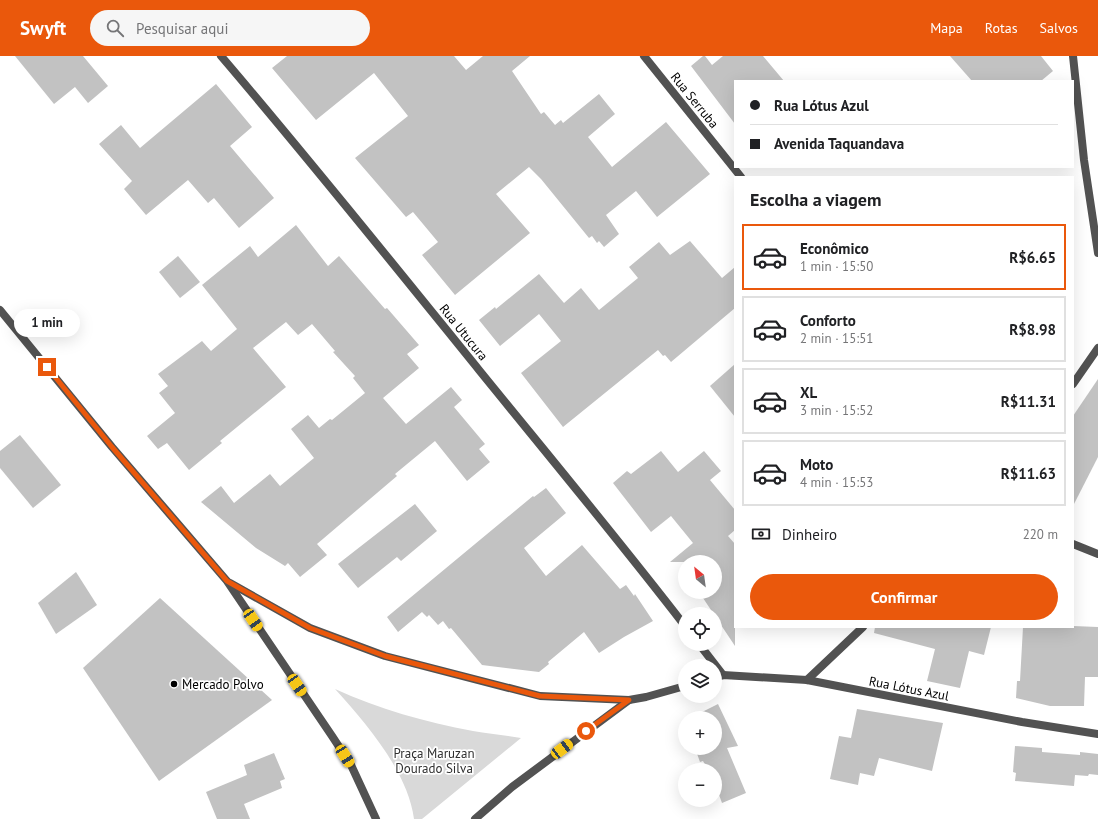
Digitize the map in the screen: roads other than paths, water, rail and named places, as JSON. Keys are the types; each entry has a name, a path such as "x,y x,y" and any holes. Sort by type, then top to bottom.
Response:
{"street":[{"name":"Rua Utucura","path":"221,56 373,237 678,617"},
{"name":"Rua Serruba","path":"644,56 740,176"},
{"path":"1073,56 1084,160 1098,254"},
{"path":"0,310 112,447 227,581 351,766 376,819"},
{"path":"1074,383 1098,348"},
{"path":"1074,544 1098,554"},
{"path":"227,581 310,628 385,656 540,696 629,700 678,688"},
{"path":"807,680 862,628"},
{"name":"Rua Lótus Azul","path":"722,677 807,680 1022,722 1098,734"},
{"path":"475,819 512,787 629,700"}],"place":[{"name":"Mercado Polvo","path":"174,684"}],"park label":[{"name":"Praça Maruzan Dourado Silva","path":"434,760"}]}
